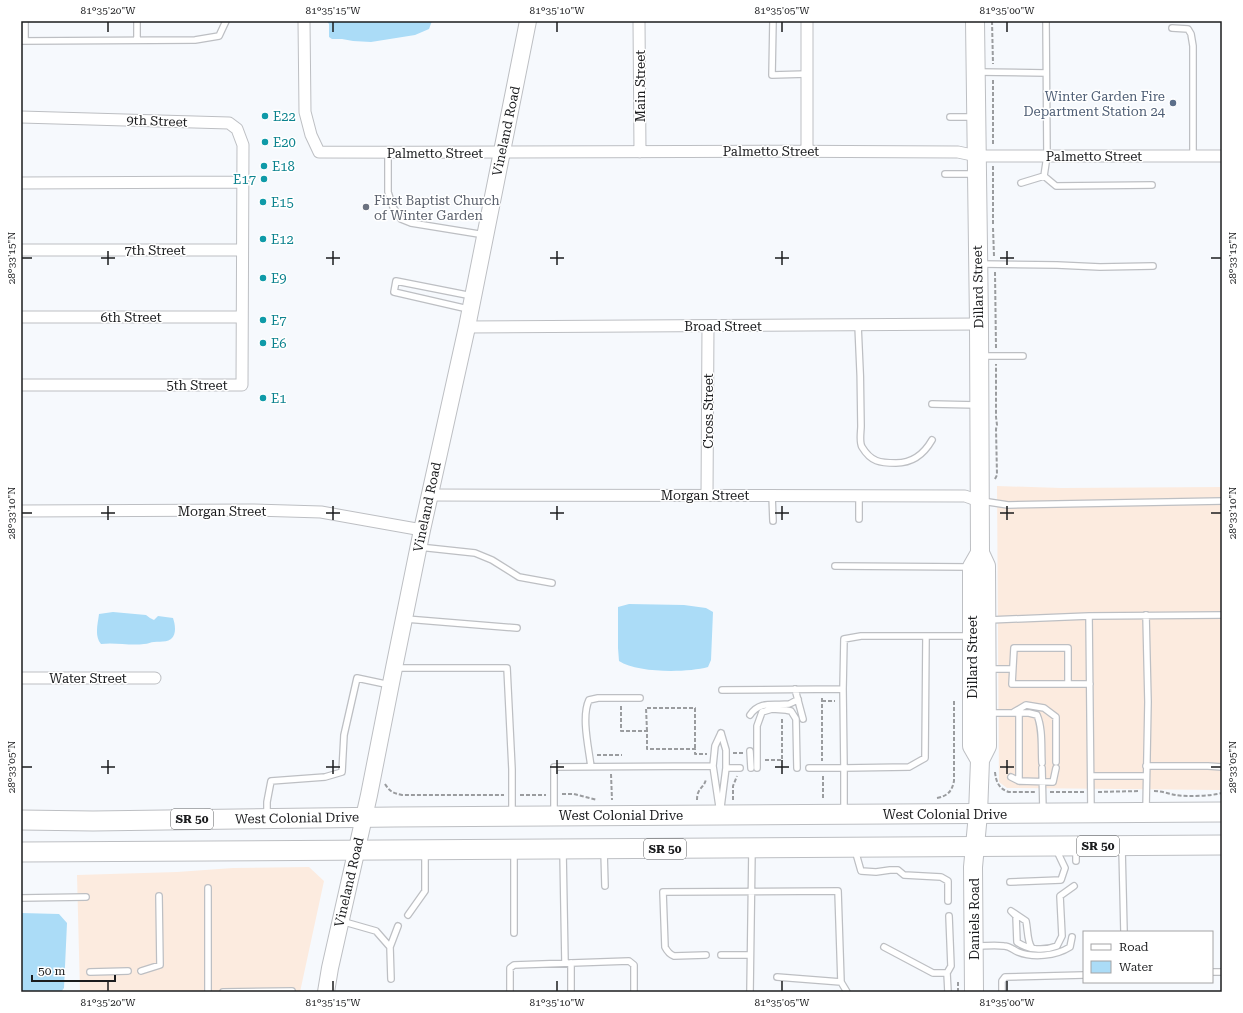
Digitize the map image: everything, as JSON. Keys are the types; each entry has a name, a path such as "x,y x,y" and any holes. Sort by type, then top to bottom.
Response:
{"highway":[{"name":"West Colonial Drive","path":"21,820 93,821 554,816 720,805 844,807 978,814 1222,812"},
{"path":"21,829 93,821"},
{"name":"SR 50","path":"21,852 1055,846 1076,854 1122,846 1222,845"}],"main road":[{"name":"Vineland Road","path":"326,992 340,921 364,817 528,21"},
{"name":"Dillard Street","path":"975,21 979,324 979,501 972,636 972,746 988,762"},
{"name":"Dillard Street","path":"974,847 978,814 988,762 986,566 976,560"},
{"name":"Daniels Road","path":"974,847 974,992"}],"street":[{"name":"Palmetto Street","path":"304,21 305,112 311,134 319,152 501,153 807,151 958,152 977,156 1222,156"},
{"name":"Main Street","path":"639,21 640,152"},
{"path":"806,21 807,151"},
{"name":"9th Street","path":"21,117 229,123 237,129 243,145 242,182"},
{"path":"21,184 242,182"},
{"name":"5th Street","path":"21,385 242,385 242,182"},
{"name":"7th Street","path":"21,250 242,250"},
{"name":"6th Street","path":"21,317 242,317"},
{"name":"Broad Street","path":"466,326 979,324"},
{"name":"Cross Street","path":"707,496 708,326"},
{"name":"Morgan Street","path":"430,495 965,496 979,501"},
{"name":"Morgan Street","path":"21,511 252,510 321,512 422,530"},
{"name":"Water Street","path":"21,678 155,678"}],"lane":[{"path":"25,21 23,41 195,40 219,36 226,21"},
{"path":"137,21 137,40"},
{"path":"773,21 772,75 807,74"},
{"path":"1044,176 1047,156 1046,21"},
{"path":"1172,28 1188,29 1191,34 1193,46 1193,156"},
{"path":"976,72 1046,73"},
{"path":"950,117 976,117"},
{"path":"388,152 388,192 393,208 401,219 411,223 485,235"},
{"path":"945,174 977,174"},
{"path":"1021,183 1044,176"},
{"path":"1044,176 1056,186 1152,185"},
{"path":"978,264 1100,267 1153,266"},
{"path":"396,281 471,302 394,292 396,281"},
{"path":"858,325 861,367 861,446 870,457 881,463 901,463 916,459 929,447 932,440"},
{"path":"979,356 1023,356"},
{"path":"932,404 979,405"},
{"path":"772,496 773,521"},
{"path":"859,496 860,520"},
{"path":"979,501 1008,505 1222,501"},
{"path":"419,547 475,553 492,560 519,577 552,583"},
{"path":"835,566 976,560"},
{"path":"986,620 1089,616 1222,615"},
{"path":"1089,616 1092,776 1091,813"},
{"path":"1146,616 1148,702 1146,813"},
{"path":"404,619 516,628"},
{"path":"844,807 844,639 861,636 972,636"},
{"path":"809,768 909,767 925,758 926,637"},
{"path":"1068,684 1068,648 1014,648 1012,684 1068,684 1090,684"},
{"path":"394,668 507,668 512,816"},
{"path":"988,669 1012,669"},
{"path":"267,818 267,802 271,781 325,778 342,772 344,735 357,678 390,685"},
{"path":"795,689 803,719"},
{"path":"722,690 843,689"},
{"path":"591,767 586,736 586,706 589,700 598,698 640,698"},
{"path":"750,715 754,708 760,706 791,704 798,699"},
{"path":"1011,777 1019,781 1053,782 1056,765 1056,717 1044,708 1026,705 1012,713"},
{"path":"757,768 757,726 759,717 762,712 772,710 791,711 796,719 797,768"},
{"path":"988,713 1029,713 1037,715 1041,739 1043,813"},
{"path":"1019,713 1019,781"},
{"path":"721,733 726,753 726,768 720,805 713,766 715,746 721,733"},
{"path":"750,752 751,768"},
{"path":"554,816 554,767 713,766"},
{"path":"1146,766 1222,767"},
{"path":"726,768 740,768"},
{"path":"1092,776 1146,776"},
{"path":"1010,882 1061,880 1065,868 1055,846"},
{"path":"1122,846 1124,931"},
{"path":"854,847 861,871 876,872 898,870 904,875 941,877 948,881 948,901"},
{"path":"750,992 752,848"},
{"path":"563,849 568,963 571,992"},
{"path":"604,849 604,886"},
{"path":"408,914 425,891 425,850"},
{"path":"514,850 514,933"},
{"path":"1032,948 1029,944 1029,934 1026,921 1011,911 1016,916 1017,942 1023,946 1032,948 1048,949 1057,946 1062,936 1060,896 1074,886"},
{"path":"208,888 208,992"},
{"path":"706,955 674,956 667,952 665,947 663,892 838,891 841,982 847,992"},
{"path":"141,971 160,965 159,896"},
{"path":"21,898 86,897"},
{"path":"948,992 948,973 951,966 949,916"},
{"path":"340,921 376,931 390,947"},
{"path":"391,979 390,947 398,926"},
{"path":"974,946 1003,946 1011,947 1018,952 1035,955 1052,954 1064,951 1070,947 1072,937"},
{"path":"884,947 933,973 948,973"},
{"path":"722,955 750,955"},
{"path":"510,992 510,968 514,964 629,961 634,965 634,992"},
{"path":"90,972 128,971"},
{"path":"1002,992 1002,981 1005,977 1083,975"},
{"path":"777,977 841,982"},
{"path":"223,992 292,991"}],"path":[{"path":"822,697 822,764"},
{"path":"621,698 620,731 647,730"},
{"path":"935,798 944,796 953,788 954,699"},
{"path":"822,701 836,701"},
{"path":"695,749 647,749 646,708 695,708 695,749 695,754 714,754"},
{"path":"757,753 760,753 761,760 782,760 782,718 779,718"},
{"path":"726,753 750,752"},
{"path":"593,754 622,755"},
{"path":"706,754 705,784 698,791 697,800 720,805 734,800"},
{"path":"605,800 612,800 611,755"},
{"path":"988,762 1000,787 1009,792 1160,791 1176,795 1215,795 1222,793"},
{"path":"823,772 823,799 844,807"},
{"path":"385,784 389,791 402,795 574,794 599,800"},
{"path":"958,982 958,992"}],"shaded area":[{"path":"997,486 1061,488 1222,487 1222,790 1007,788 999,782"},
{"path":"309,867 324,881 300,992 80,992 77,875 177,872 233,868"}],"water":[{"path":"327,21 432,21 429,29 415,35 371,42 332,39 329,37 329,24"},
{"path":"629,604 684,605 706,608 713,612 711,660 708,667 699,669 662,671 637,668 619,661 618,607"},
{"path":"113,612 146,615 154,620 158,616 173,618 175,632 173,637 169,640 147,644 101,644 97,633 99,614"},
{"path":"21,913 59,914 67,923 64,988 61,992 21,992"}],"place":[{"name":"Winter Garden Fire Department Station 24","path":"1173,103"},
{"name":"E22","path":"265,116"},
{"name":"E20","path":"265,142"},
{"name":"E18","path":"264,166"},
{"name":"E17","path":"264,179"},
{"name":"E15","path":"263,202"},
{"name":"First Baptist Church of Winter Garden","path":"366,207"},
{"name":"E12","path":"263,239"},
{"name":"E9","path":"263,278"},
{"name":"E7","path":"263,320"},
{"name":"E6","path":"263,343"},
{"name":"E1","path":"263,398"}]}
